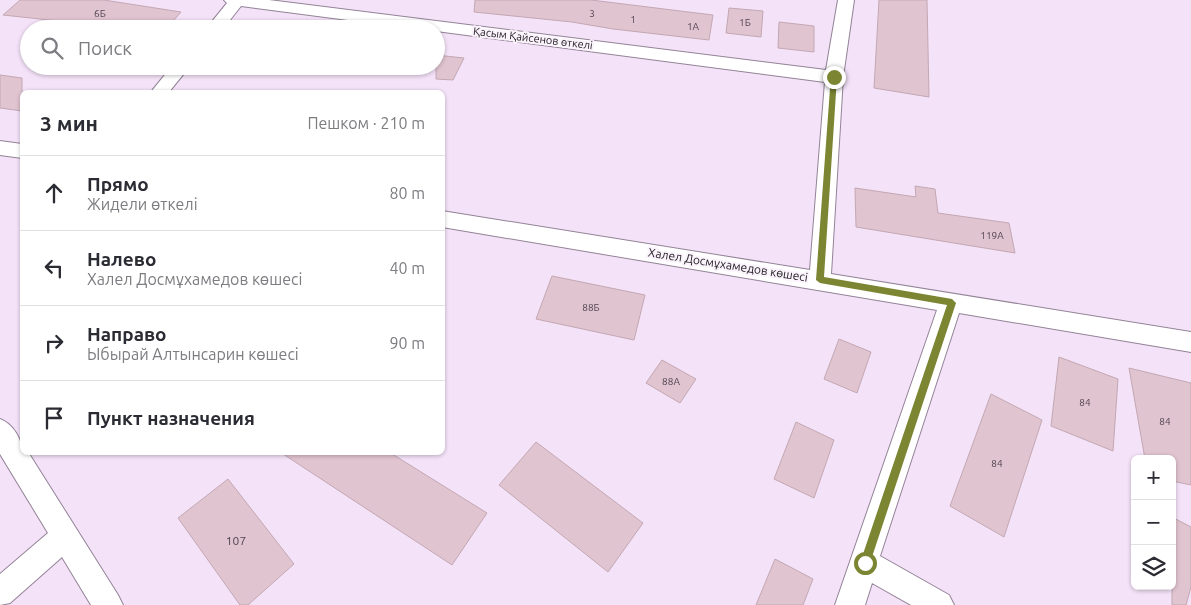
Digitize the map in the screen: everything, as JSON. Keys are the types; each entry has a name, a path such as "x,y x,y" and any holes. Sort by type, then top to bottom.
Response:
{"street":[{"name":"Қасым Қайсенов өткелі","path":"232,0 393,20"},
{"path":"221,20 238,0"},
{"path":"820,280 834,77 846,0"},
{"name":"Қасым Қайсенов өткелі","path":"445,27 834,77"},
{"path":"162,90 174,75"},
{"path":"0,148 20,151"},
{"name":"Халел Досмұхамедов көшесі","path":"445,219 1191,342"},
{"path":"855,602 865,563 952,303"},
{"path":"0,431 108,605"},
{"path":"0,593 66,535"},
{"path":"865,563 939,605"}],"building":[{"path":"20,0 104,0 181,12 174,20 49,20 3,15"},
{"path":"475,0 591,0 713,15 709,40 613,29 572,22 474,12"},
{"path":"879,0 927,0 929,97 874,88"},
{"path":"729,8 763,11 761,37 726,33"},
{"path":"779,22 814,26 814,52 778,48"},
{"path":"445,56 464,58 453,80 436,79 436,75 445,75"},
{"path":"0,75 22,78 20,111 0,108"},
{"path":"915,186 935,189 938,213 1009,223 1015,253 856,227 855,188 916,197"},
{"path":"552,276 645,295 634,340 536,319"},
{"path":"839,339 871,352 857,393 824,379"},
{"path":"1059,357 1118,379 1113,451 1051,426"},
{"path":"662,360 696,379 680,403 646,383"},
{"path":"1129,368 1191,383 1191,485 1176,482 1176,455 1144,455"},
{"path":"991,394 1042,420 1004,537 950,506"},
{"path":"796,422 834,440 814,498 774,479"},
{"path":"536,442 643,523 608,572 499,485"},
{"path":"285,455 394,455 487,513 452,565"},
{"path":"228,479 294,564 248,605 240,605 178,518"},
{"path":"1176,519 1191,527 1191,587 1186,605 1172,605 1172,590 1176,590"},
{"path":"775,559 813,579 803,605 756,605"}],"route":[{"path":"834,77 820,280 952,303 865,563"}]}
